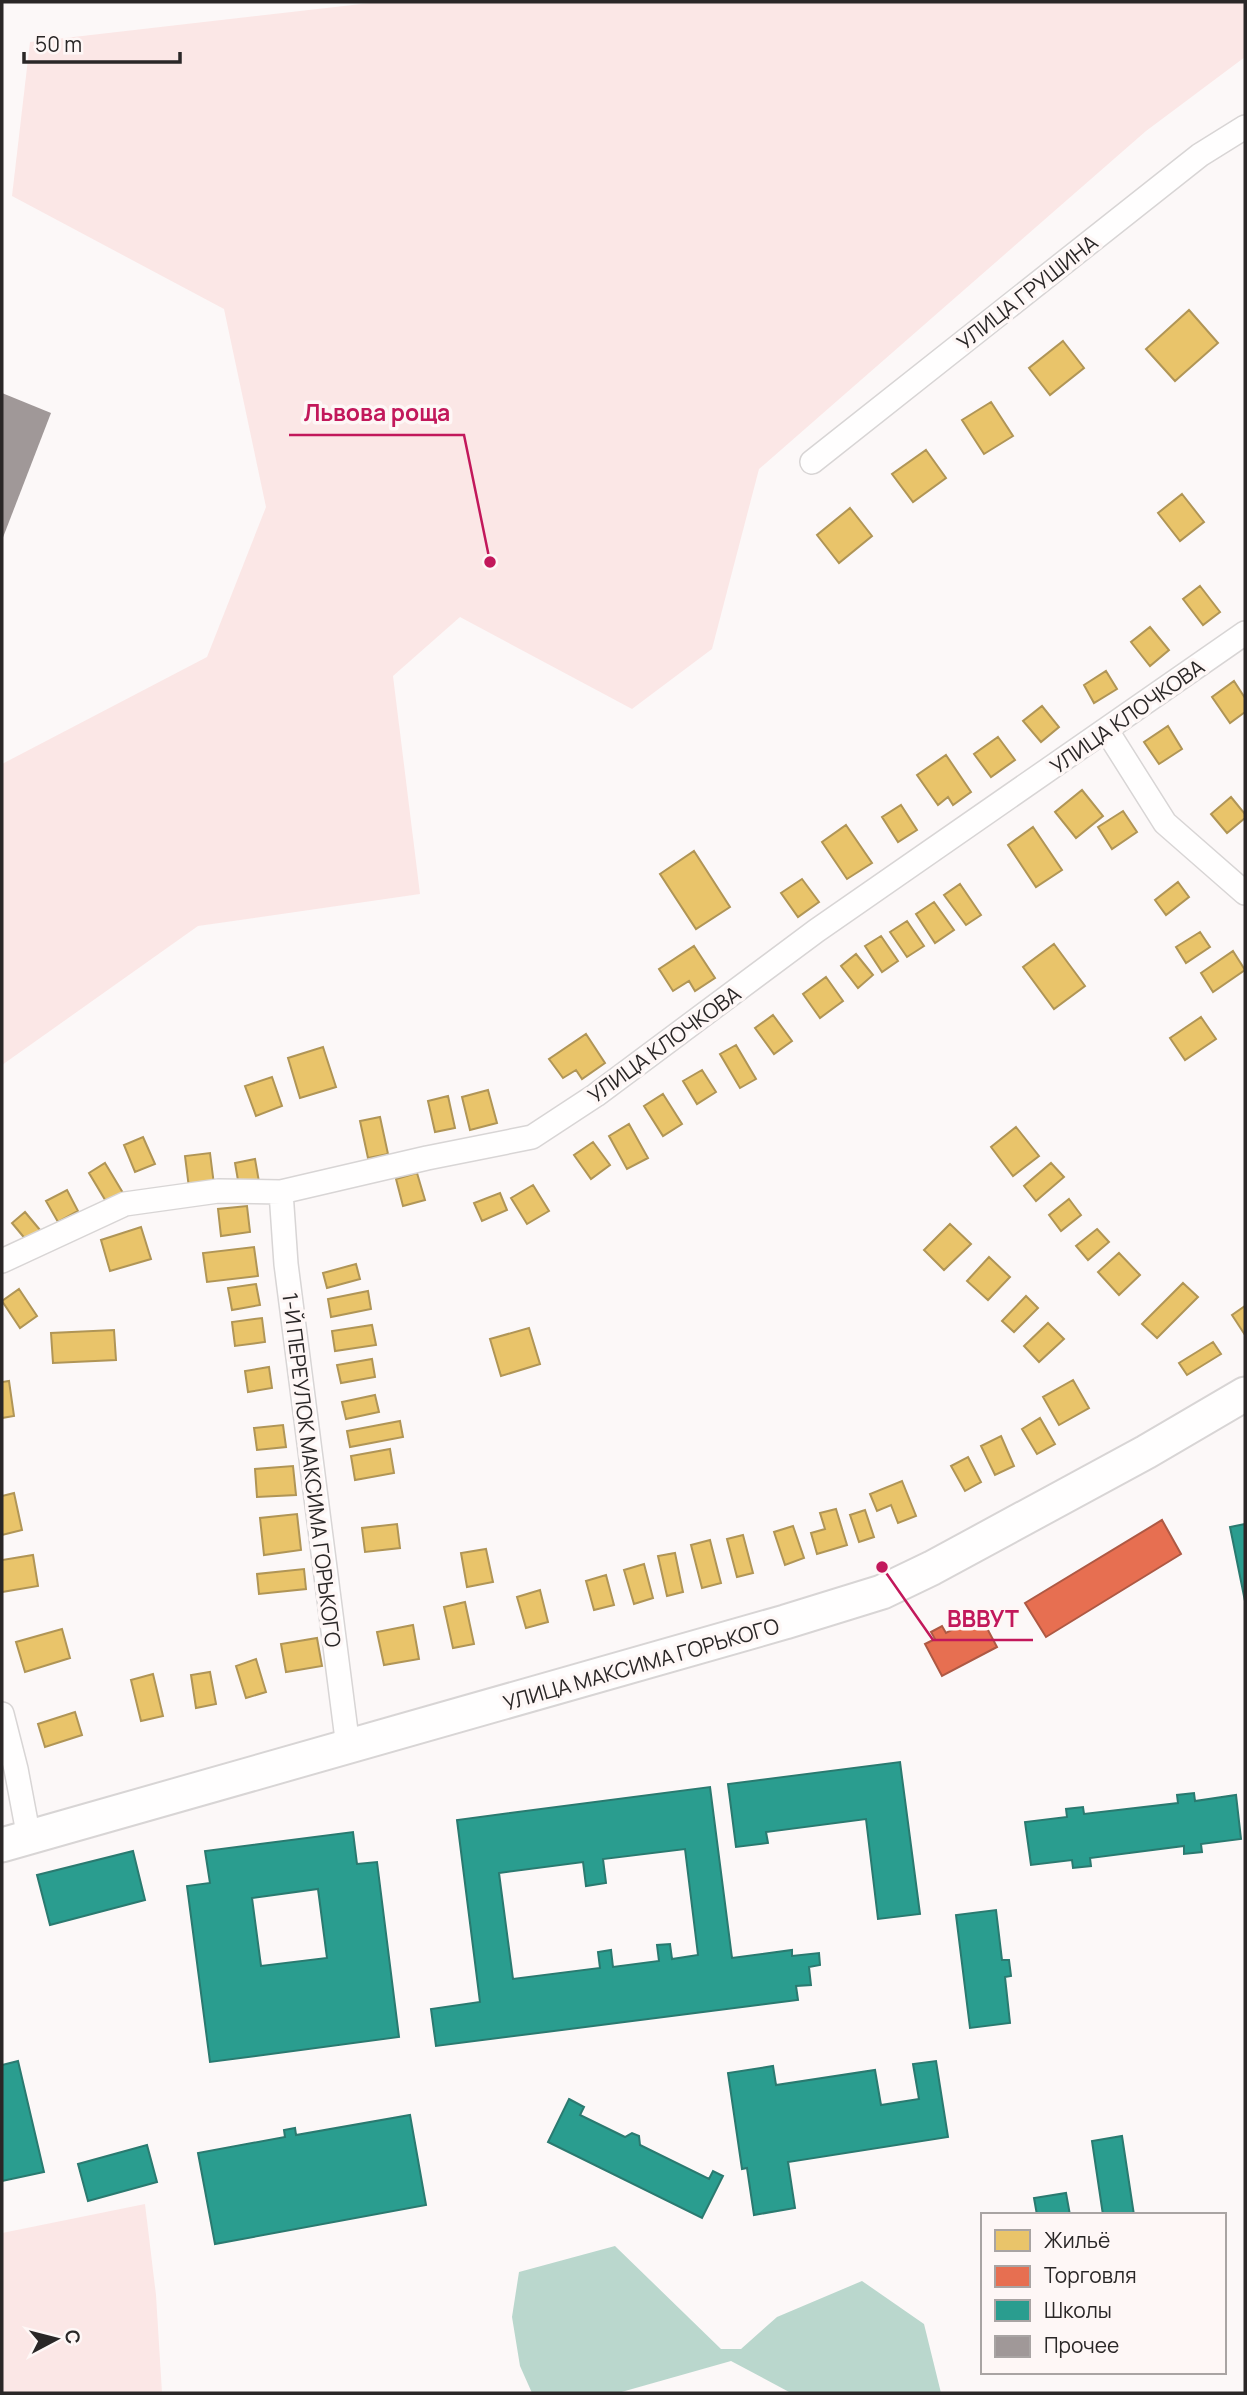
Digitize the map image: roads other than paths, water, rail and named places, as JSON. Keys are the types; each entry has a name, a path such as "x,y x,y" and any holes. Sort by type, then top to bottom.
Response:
{"main road":[{"name":"УЛИЦА МАКСИМА ГОРЬКОГО","path":"15,1842 786,1622 882,1592 932,1568 1146,1452 1245,1394"}],"street":[{"name":"УЛИЦА ГРУШИНА","path":"812,462 1200,155 1245,127"},
{"name":"УЛИЦА КЛОЧКОВА","path":"2,1261 125,1204 218,1191 281,1192 532,1137 596,1095 817,931 1245,633"},
{"path":"1107,731 1165,823 1245,892"},
{"name":"1-Й ПЕРЕУЛОК МАКСИМА ГОРЬКОГО","path":"281,1192 286,1264 348,1747"},
{"path":"2,1714 16,1769 15,1842"}],"place":[{"name":"Львова роща","path":"490,562"},
{"name":"ВВВУТ","path":"882,1567"}]}
